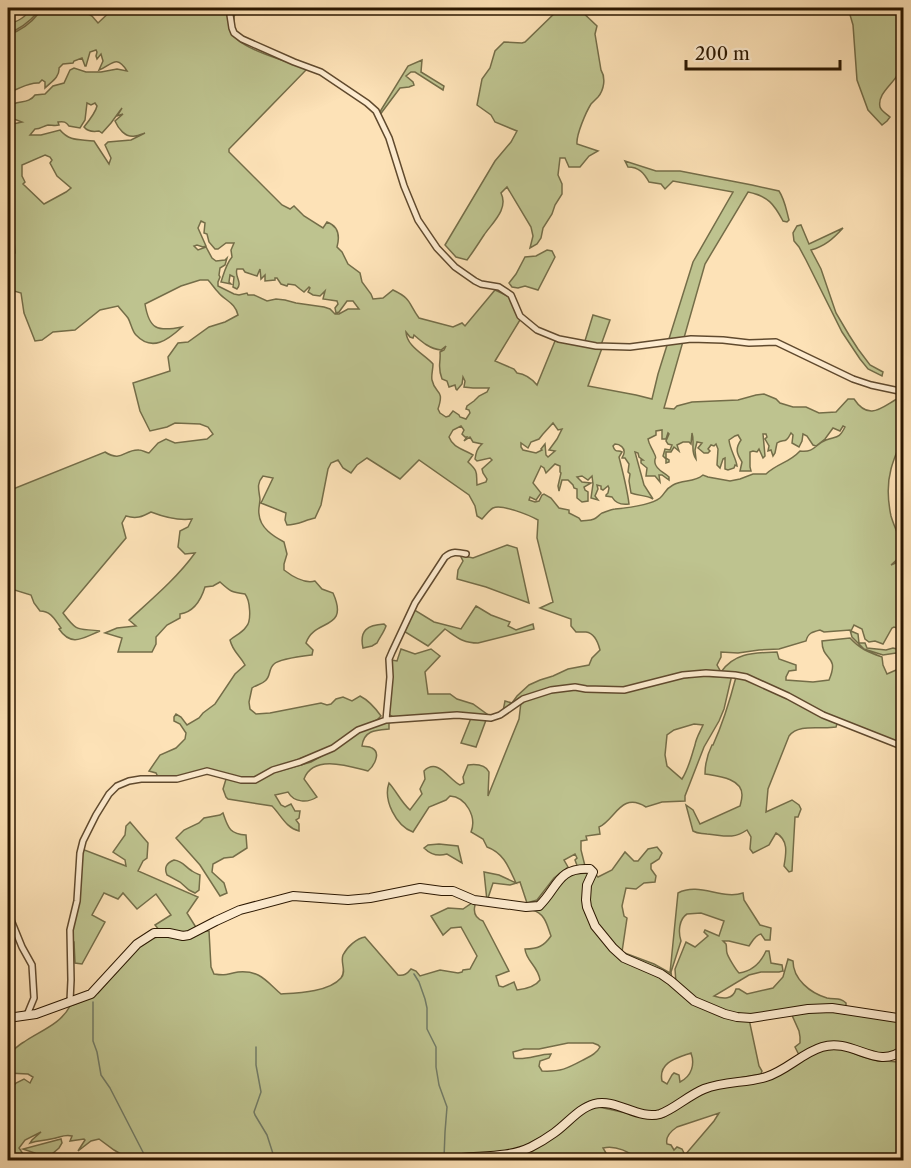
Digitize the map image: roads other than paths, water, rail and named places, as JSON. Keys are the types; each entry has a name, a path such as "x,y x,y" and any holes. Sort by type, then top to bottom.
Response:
{"street":[{"path":"233,8 230,19 232,28 234,33 242,39 321,72 376,111 389,138 404,186 418,220 437,248 455,267 475,281 499,287 512,295 520,316 537,330 559,339 596,346 630,347 691,339 749,343 776,342 853,379 903,392"},
{"path":"386,720 390,677 389,659 401,632 415,603 445,557 456,552 466,554"},
{"path":"70,1001 70,930 77,902 82,841 109,794 117,786 129,782 141,779 177,778 207,771 241,780 255,780 273,770 333,748 358,730 386,720 457,715 491,718 500,715 523,699 551,690 575,687 624,690 683,675 706,673 746,677 823,715 903,747"},
{"path":"8,839 8,864"},
{"path":"8,1018 44,1011 91,993 137,944 154,933 189,935 240,910 293,896 348,900 420,888 453,891 474,900 526,907 539,906 548,898 563,876 571,870 590,869 593,872 587,885 587,907 595,926 624,958 661,974 694,1001 737,1017 751,1018 808,1009 832,1008 903,1019"},
{"path":"8,882 11,920 32,965 34,998 27,1015"},
{"path":"446,1161 455,1158 518,1152 555,1133 572,1118 594,1104 603,1102 646,1115 663,1113 703,1089 724,1083 765,1078 823,1046 848,1046 870,1055 885,1057 897,1054 903,1049"}],"waterway":[{"path":"414,974 425,999 427,1029 436,1047 439,1085 447,1107 444,1158"},
{"path":"93,1002 93,1041 101,1075 147,1160"},
{"path":"256,1047 256,1065 261,1092 254,1112 267,1135 275,1160"}]}
